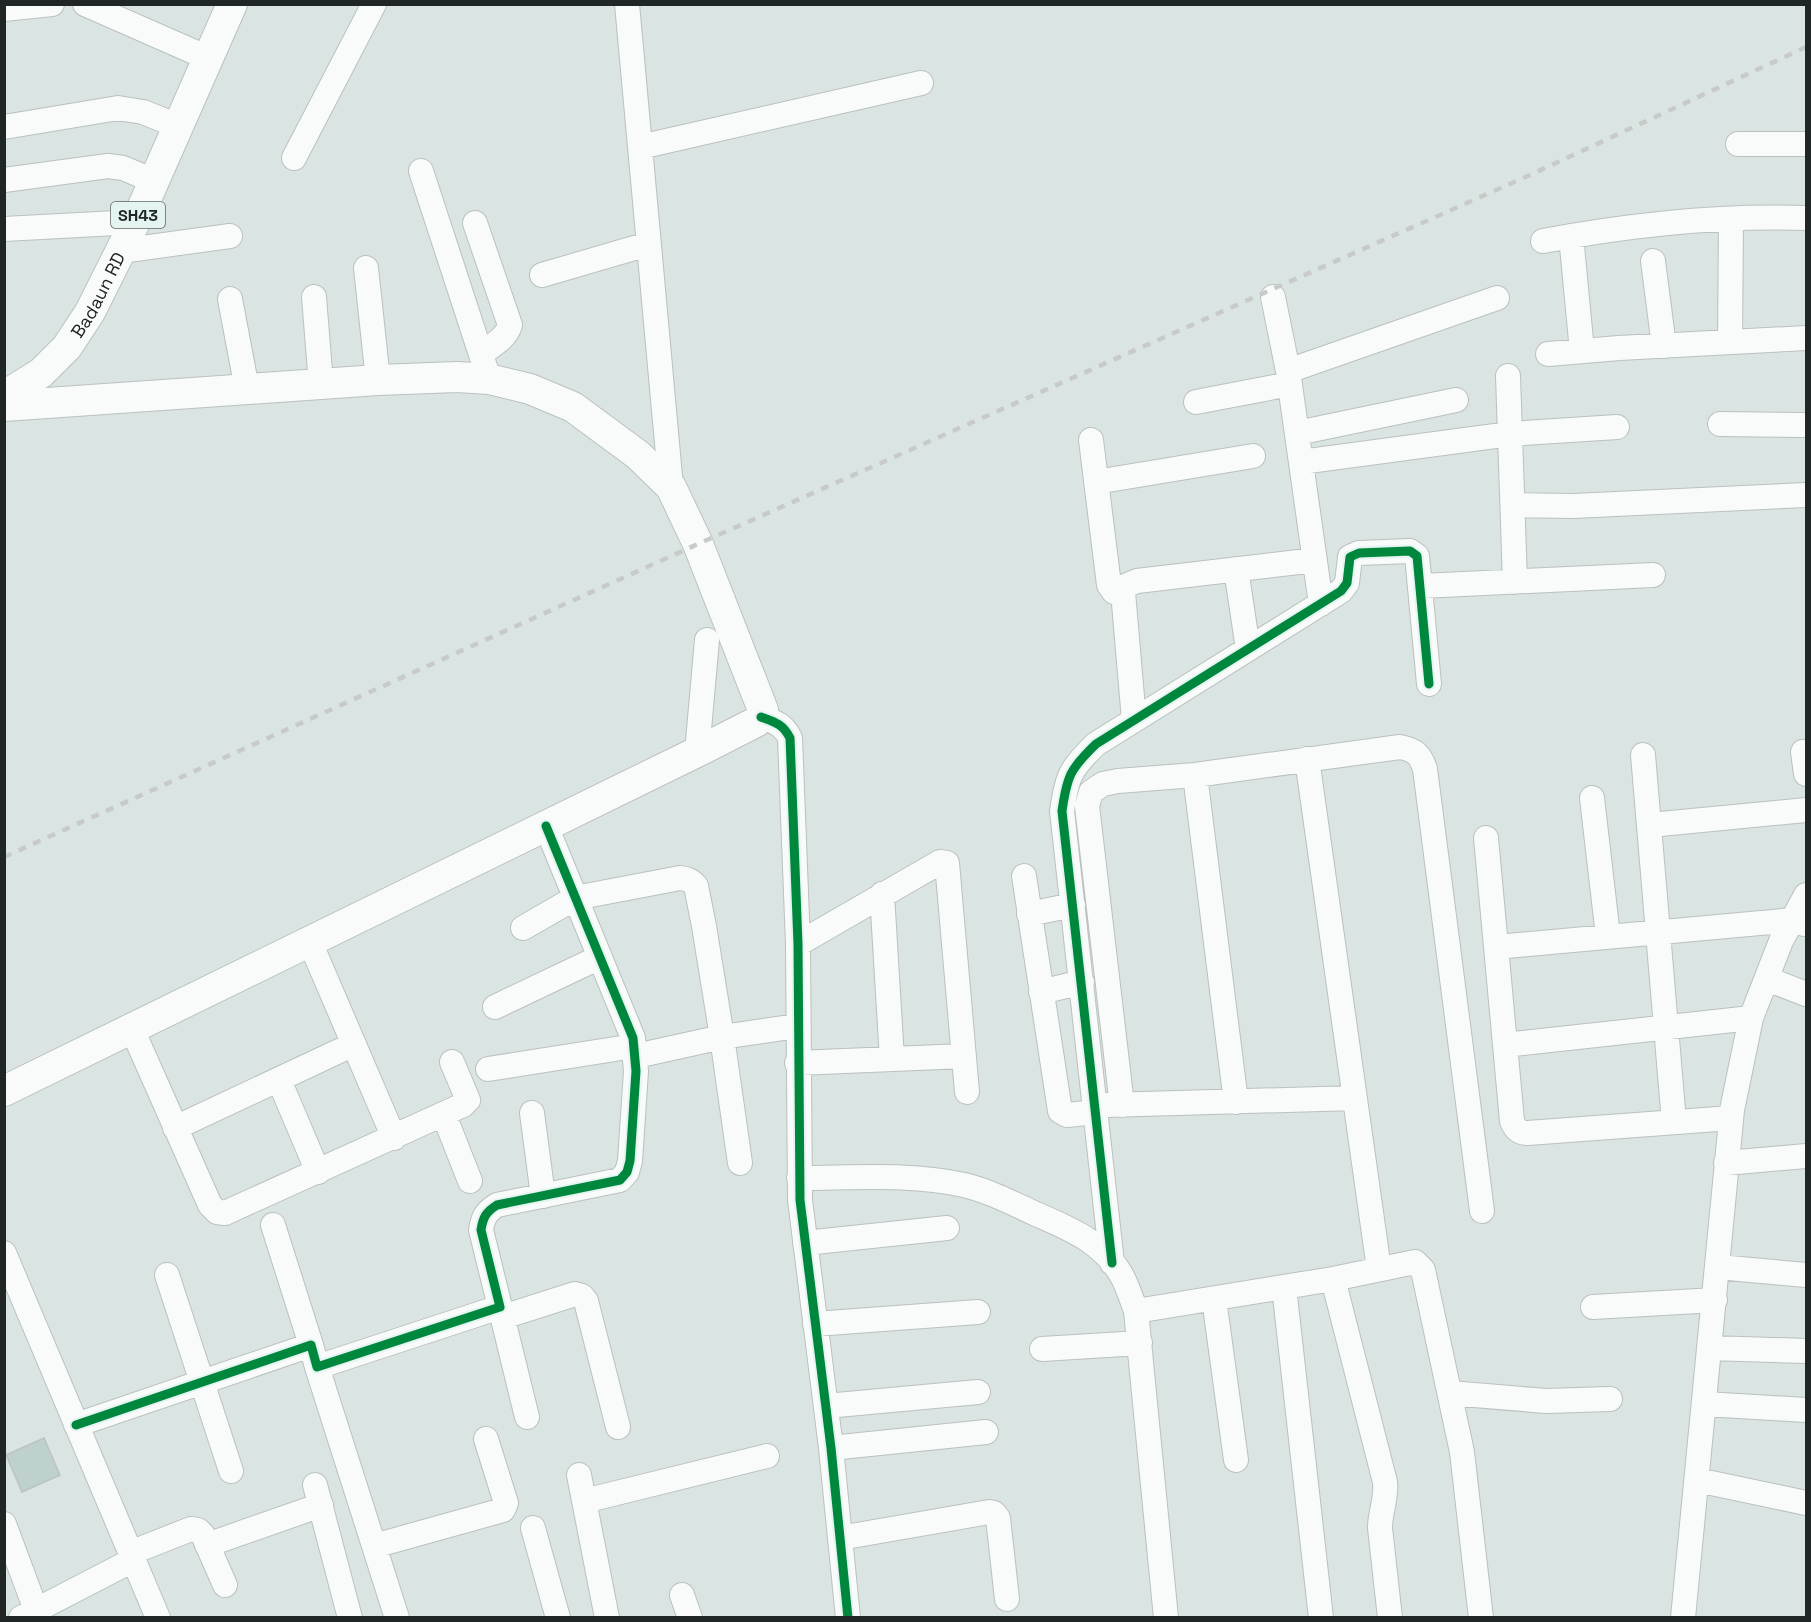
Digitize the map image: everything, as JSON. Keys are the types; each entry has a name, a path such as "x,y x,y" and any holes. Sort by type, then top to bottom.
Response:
{"main road":[{"name":"Badaun RD","path":"4,396 41,373 67,347 90,312 154,181 232,4"},
{"path":"4,406 378,380 457,377 485,366 530,389 573,407 638,455 671,487 698,544 763,710 756,722 697,752 4,1091"}],"street":[{"path":"86,4 208,58"},
{"path":"294,158 374,4"},
{"path":"627,4 671,487"},
{"path":"4,9 50,5"},
{"path":"640,147 921,83"},
{"path":"4,127 117,108 143,112 178,126"},
{"path":"1738,144 1806,144"},
{"path":"4,180 108,166 123,168 154,181"},
{"path":"421,171 485,366"},
{"path":"1543,241 1651,225 1731,219 1806,218"},
{"path":"1731,219 1731,342"},
{"path":"4,229 135,222"},
{"path":"475,223 510,325 485,366"},
{"path":"121,251 230,236"},
{"path":"1571,236 1582,351"},
{"path":"542,275 648,244"},
{"path":"1653,261 1664,346"},
{"path":"366,268 378,380"},
{"path":"314,297 321,384"},
{"path":"1273,297 1289,377 1321,604"},
{"path":"1196,402 1289,377 1497,298"},
{"path":"230,299 247,389"},
{"path":"1548,354 1806,338"},
{"path":"1508,375 1515,582"},
{"path":"1297,433 1456,400"},
{"path":"1720,424 1806,425"},
{"path":"1301,462 1510,434 1617,427"},
{"path":"1091,440 1109,585 1114,592 1123,592"},
{"path":"1096,482 1252,456"},
{"path":"1513,505 1573,506 1806,495"},
{"path":"1113,1263 1062,811 1066,783 1076,763 1089,750 1134,720 1341,591 1347,584 1350,557 1359,553 1410,551 1419,561 1429,684"},
{"path":"1134,720 1123,592 1125,586 1137,581 1315,560"},
{"path":"1236,569 1248,649"},
{"path":"1421,586 1653,575"},
{"path":"697,752 707,640"},
{"path":"761,717 777,722 785,728 790,738 798,944 799,1178 831,1448 848,1617"},
{"path":"1122,1105 1086,806 1091,792 1103,784 1195,775 1400,747 1413,749 1421,758 1425,769 1482,1211"},
{"path":"1643,754 1674,1122"},
{"path":"1307,759 1378,1269"},
{"path":"1195,775 1236,1102"},
{"path":"1592,798 1608,936"},
{"path":"1650,825 1806,810"},
{"path":"527,1417 481,1230 482,1218 487,1211 497,1205 621,1180 627,1172 630,1161 635,1051 633,1038 546,826"},
{"path":"1486,838 1512,1121 1515,1128 1521,1133 1731,1118"},
{"path":"798,944 940,862 947,863 967,1092"},
{"path":"1024,876 1060,1111 1067,1115 1122,1105 1354,1098"},
{"path":"523,928 576,898 680,878 687,879 696,886 722,1037 740,1163"},
{"path":"882,894 892,1059"},
{"path":"1683,1617 1731,1118 1751,1018 1781,941 1800,922 1806,895"},
{"path":"1029,914 1073,905"},
{"path":"1496,947 1800,922"},
{"path":"310,942 394,1138"},
{"path":"495,1007 600,957"},
{"path":"1767,979 1806,994"},
{"path":"1041,992 1082,982"},
{"path":"1505,1045 1751,1018"},
{"path":"488,1070 635,1051 797,1026"},
{"path":"132,1029 210,1204 217,1212 225,1213 463,1105 468,1100 452,1062"},
{"path":"175,1128 354,1044"},
{"path":"798,1063 964,1056"},
{"path":"279,1080 318,1172"},
{"path":"532,1113 543,1196"},
{"path":"444,1115 470,1181"},
{"path":"1726,1162 1806,1156"},
{"path":"799,1178 920,1178 966,1185 1082,1235 1113,1263 1122,1277 1136,1311 1166,1617"},
{"path":"273,1225 397,1617"},
{"path":"805,1243 947,1228"},
{"path":"4,1253 158,1617"},
{"path":"1136,1311 1333,1279 1415,1262 1423,1270 1462,1452 1481,1617"},
{"path":"1718,1268 1806,1275"},
{"path":"167,1275 204,1382 231,1471"},
{"path":"1333,1279 1387,1493 1380,1517 1380,1528 1390,1617"},
{"path":"1284,1287 1322,1617"},
{"path":"76,1425 204,1382 575,1294 582,1296 586,1301 618,1427"},
{"path":"1215,1299 1236,1460"},
{"path":"1593,1307 1715,1300"},
{"path":"815,1323 978,1312"},
{"path":"1042,1349 1140,1343"},
{"path":"1710,1348 1806,1351"},
{"path":"826,1406 978,1392"},
{"path":"1450,1393 1546,1401 1610,1399"},
{"path":"1705,1404 1806,1410"},
{"path":"831,1448 986,1432"},
{"path":"374,1546 503,1510 506,1503 486,1439"},
{"path":"584,1502 767,1456"},
{"path":"579,1475 607,1617"},
{"path":"1697,1480 1806,1503"},
{"path":"207,1545 318,1495 350,1617"},
{"path":"840,1538 994,1513 998,1518 1007,1599"},
{"path":"4,1524 29,1613 132,1556 191,1529 198,1530 203,1535 225,1585"},
{"path":"533,1528 558,1617"}],"building":[{"path":"44,1438 60,1475 22,1492 6,1455"}],"railway":[{"path":"4,857 698,544 1530,175 1806,47"}],"cycle path":[{"path":"1112,1263 1062,811 1071,774 1080,760 1096,744 1341,591 1347,583 1350,557 1359,553 1410,551 1417,556 1429,684"},
{"path":"761,717 781,727 790,738 798,944 800,1200 831,1448 848,1618"},
{"path":"76,1425 311,1345 317,1367 500,1307 481,1230 488,1213 497,1205 620,1180 627,1172 630,1161 636,1071 633,1038 546,826"}]}
